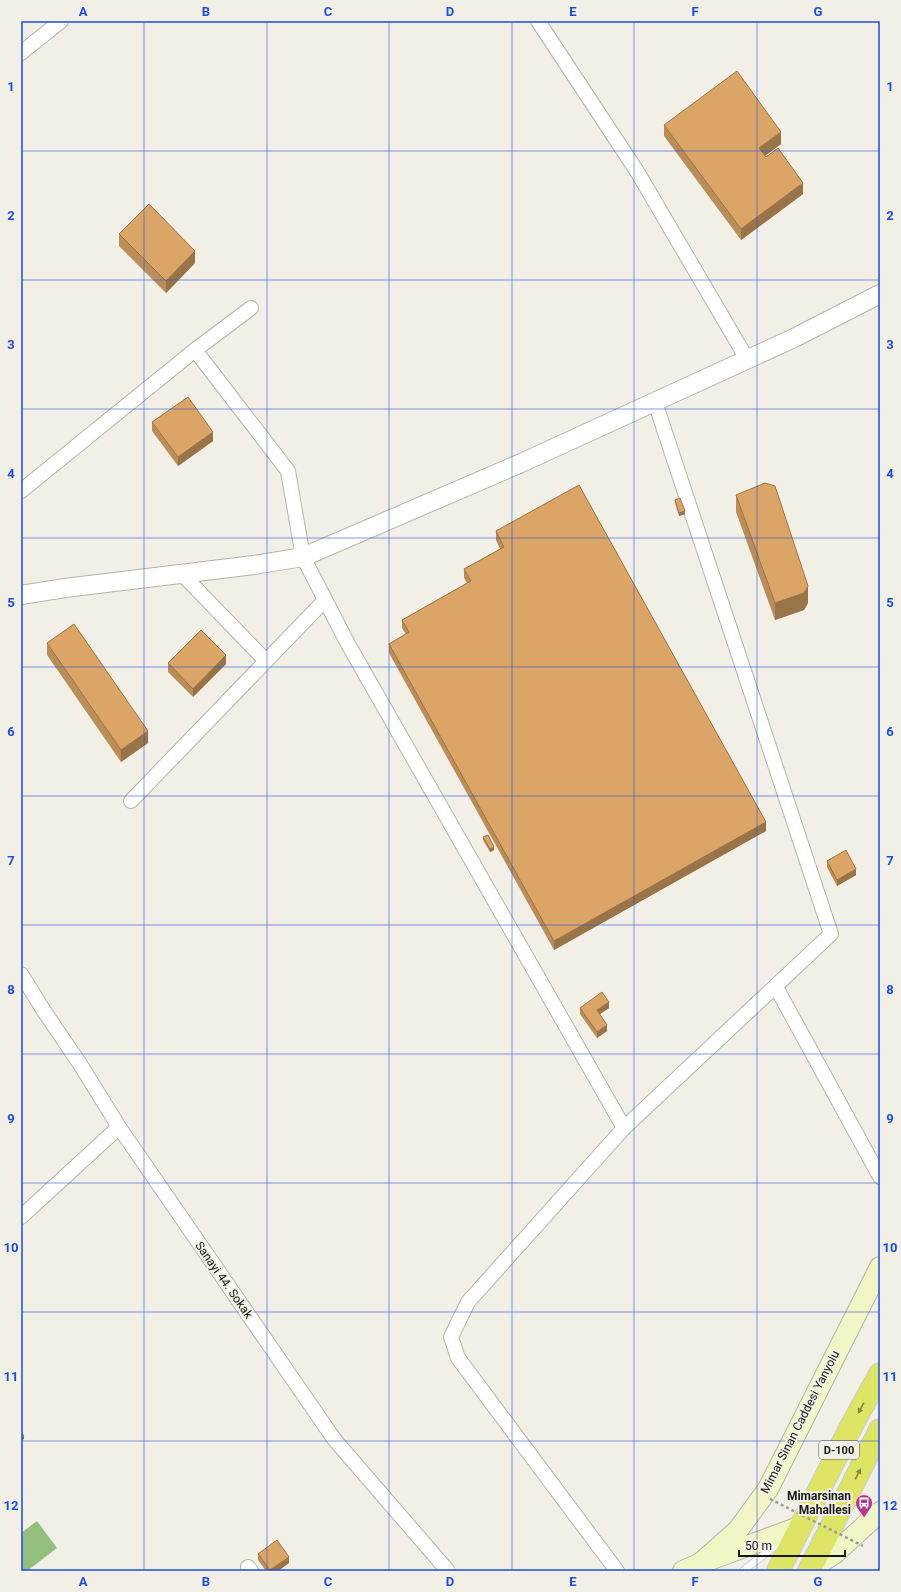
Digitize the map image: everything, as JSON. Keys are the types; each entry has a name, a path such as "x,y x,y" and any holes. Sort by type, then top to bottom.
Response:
{"highway":[{"name":"D-100","path":"778,1571 799,1527 880,1374"},
{"name":"D-100","path":"820,1566 880,1430"}],"main road":[{"name":"Mimar Sinan Caddesi Yanyolu","path":"692,1567 738,1530 768,1489 880,1267"},
{"path":"820,1566 880,1512"},
{"path":"692,1567 799,1527"}],"street":[{"path":"21,54 61,21"},
{"path":"538,21 638,173 747,359"},
{"path":"21,595 65,588 254,565 304,557 519,464 794,338 880,294"},
{"path":"21,491 195,350 251,308"},
{"path":"195,350 288,471 304,557 325,600 348,644 624,1128"},
{"path":"617,1571 458,1358 451,1337 468,1302 624,1128 831,934 654,402"},
{"path":"182,574 266,661"},
{"path":"132,801 325,600"},
{"name":"Sanayi 44. Sokak","path":"21,974 80,1064 119,1128 334,1439 448,1571"},
{"path":"776,987 880,1176"},
{"path":"21,1217 119,1128"}],"lane":[{"path":"743,1571 799,1527"}],"path":[{"path":"770,1499 863,1546"}],"shaded area":[{"path":"37,1521 57,1548 27,1571 21,1571 21,1533"}],"building":[{"path":"737,71 781,132 759,148 766,157 778,148 803,183 741,229 664,125"},
{"path":"149,204 195,251 166,281 119,234"},
{"path":"188,397 213,432 178,457 152,422"},
{"path":"765,483 775,486 808,586 804,593 775,603 736,495"},
{"path":"579,485 766,822 554,941 389,644 409,632 402,620 471,581 464,569 504,547 496,531"},
{"path":"680,498 685,511 679,513 675,500"},
{"path":"74,624 148,731 121,750 47,643"},
{"path":"201,630 226,655 193,689 168,663"},
{"path":"488,835 494,847 490,849 483,837"},
{"path":"846,850 856,869 837,880 827,861"},
{"path":"602,992 609,1002 597,1010 607,1025 597,1032 580,1008"},
{"path":"277,1540 289,1557 270,1570 258,1554"}],"place":[{"name":"Mimarsinan Mahallesi","path":"864,1518"}]}
